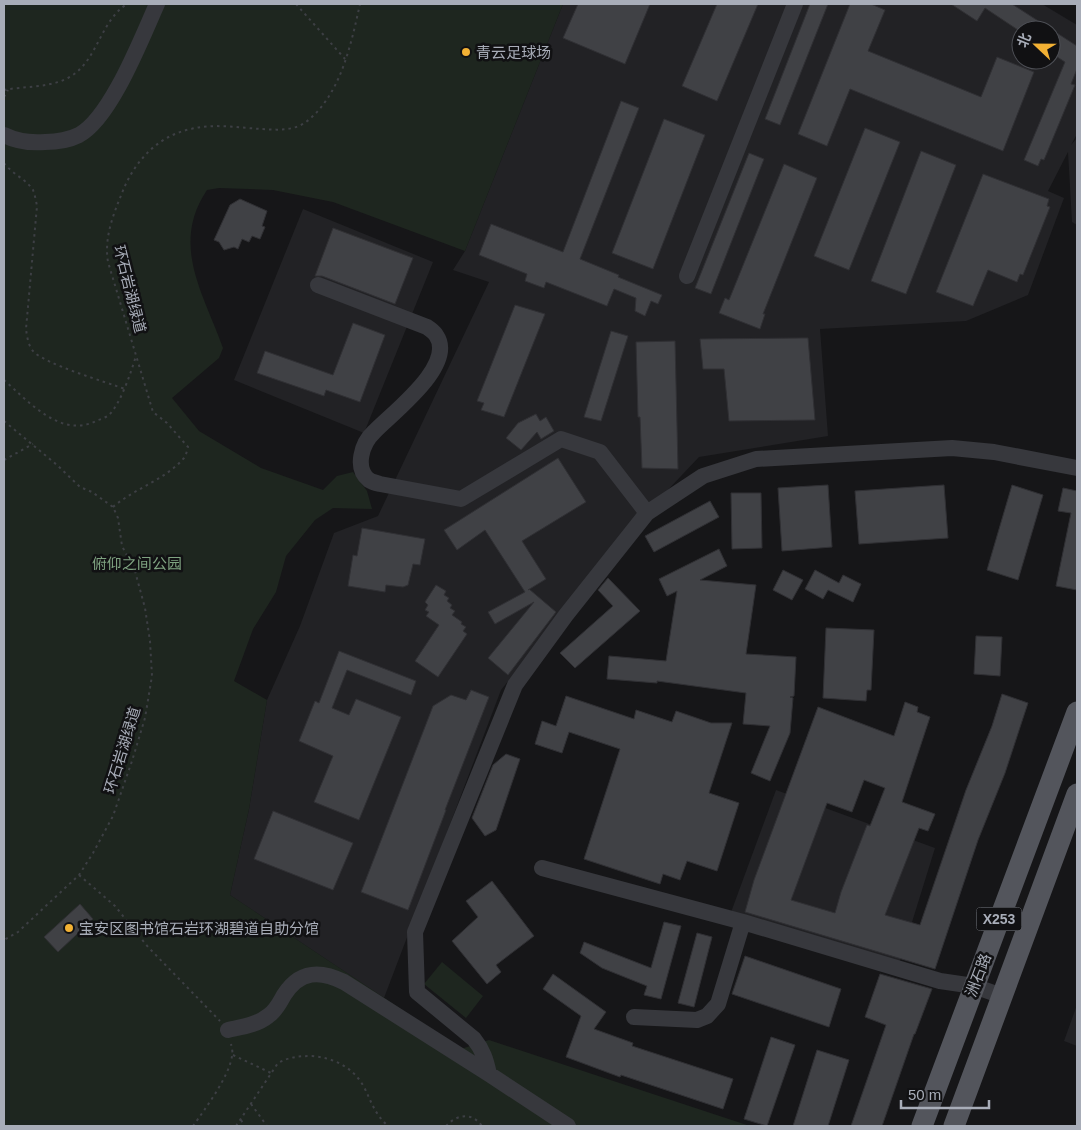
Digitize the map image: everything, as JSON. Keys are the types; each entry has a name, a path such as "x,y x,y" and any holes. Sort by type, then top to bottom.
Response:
{"main road":[{"name":"洲石路","path":"922,1126 1077,712"},
{"name":"洲石路","path":"954,1126 1077,794"}],"street":[{"path":"4,135 35,143 57,142 80,135 101,116 113,96 137,50 157,4"},
{"path":"687,276 795,4"},
{"path":"318,285 427,327 436,335 440,350 433,369 418,392 372,433 360,459 362,471 369,480 380,484 461,499 561,439 600,452 647,513"},
{"path":"489,1074 481,1048 474,1039 416,992 416,932 515,685 566,615 647,513 702,476 756,459 952,448 994,452 1077,468"},
{"path":"542,868 743,922 940,981 974,986 1002,996"},
{"path":"634,1017 697,1020 707,1016 718,1004 743,922"},
{"path":"228,1030 255,1023 267,1017 274,1011 292,984 300,978 315,974 327,975 344,982 568,1126"}],"path":[{"path":"4,90 59,82 70,78 86,63 107,25 122,4"},
{"path":"119,9 127,4"},
{"path":"296,4 345,60"},
{"name":"环石岩湖绿道","path":"4,940 18,932 79,875 113,816 145,718 152,676 150,641 145,608 135,571 122,546 118,518 113,507 125,497 162,476 185,457 188,447 167,423 153,412 108,262 106,240 128,176 140,159 162,141 184,130 207,127 293,129 306,122 321,107 335,87 345,60 360,4"},
{"path":"4,97 8,89"},
{"path":"4,163 10,171 27,183 33,191 37,206 26,329 28,341 34,351 42,358 125,389"},
{"path":"4,380 53,420 73,426 91,424 109,414 125,389 136,356"},
{"path":"4,421 33,444 80,487 92,492 113,507"},
{"path":"4,460 33,444"},
{"path":"79,875 115,906 148,947 228,1030 233,1055 224,1078 193,1126"},
{"path":"233,1055 271,1072"},
{"path":"236,1126 278,1063 288,1058 305,1056 334,1060 345,1066 363,1085 373,1108 388,1126"},
{"path":"251,1104 267,1126"},
{"path":"446,1126 457,1117 464,1116 478,1120 482,1126"},
{"path":"240,1120 245,1126"}],"shaded area":[{"path":"563,4 1042,4 1077,25 1077,134 1071,145 1077,138 1077,225 1072,222 1068,152 1048,191 1064,198 1028,295 966,321 820,329 828,436 699,457 628,532 501,690 384,998 230,895 249,809 267,700 300,626 334,533 378,516 489,282 453,270 465,251"},
{"path":"303,209 433,262 364,433 234,380"},
{"path":"776,790 935,848 899,964 730,915"},
{"path":"1077,1005 1077,1046 1064,1041"}],"green space":[{"name":"俯仰之间公园","path":"4,4 563,4 465,251 333,202 273,190 219,188 207,190 196,210 191,230 191,250 194,269 223,348 219,358 172,398 199,431 261,468 323,490 337,476 353,472 367,491 372,509 333,508 315,520 286,556 276,592 253,629 234,681 267,700 249,809 230,895 461,1049 489,1040 750,1126 4,1126"},
{"path":"442,962 483,996 466,1018 424,984"}],"building":[{"path":"578,4 650,4 625,64 563,38"},
{"path":"717,4 758,4 717,101 682,86"},
{"path":"810,4 828,4 780,125 765,119"},
{"path":"850,4 871,4 885,10 868,51 981,97 997,57 1011,63 1011,70 1029,70 1034,72 1003,151 850,89 827,146 798,134"},
{"path":"951,4 1012,4 1037,20 1011,20 1011,25 985,8 977,21"},
{"path":"1061,36 1077,46 1077,69 1071,84 1075,85 1044,160 1041,159 1038,166 1024,160 1065,62 1061,59"},
{"path":"621,101 639,108 580,259 662,295 658,304 651,301 645,316 635,311 636,298 614,289 607,306 546,282 544,288 525,281 527,274 479,255 491,224 563,252"},
{"path":"664,119 705,135 653,269 612,253"},
{"path":"865,128 900,142 849,270 814,256"},
{"path":"921,151 956,165 906,294 871,281"},
{"path":"749,153 764,159 711,294 695,288"},
{"path":"784,164 817,178 763,314 765,314 760,329 719,313 725,298 729,300"},
{"path":"983,174 1049,199 1047,206 1050,207 1023,275 1020,274 1017,282 988,270 973,306 936,292"},
{"path":"240,199 267,211 262,226 265,227 260,239 252,236 249,242 242,239 238,249 234,247 224,250 219,242 214,240 230,205"},
{"path":"333,228 413,258 395,304 322,276 315,276"},
{"path":"515,305 545,314 504,417 481,410 484,403 477,401"},
{"path":"353,323 385,335 360,402 326,390 324,396 257,373 265,351 333,375"},
{"path":"611,331 628,336 601,421 584,417"},
{"path":"808,338 815,420 729,421 724,369 703,369 700,339"},
{"path":"675,341 678,469 642,468 640,417 638,417 636,342"},
{"path":"536,414 540,421 546,417 554,431 541,439 537,432 521,450 506,438 518,423"},
{"path":"558,458 586,502 522,541 546,579 529,589 556,612 508,675 488,658 534,602 495,624 488,612 525,592 485,530 457,550 444,530"},
{"path":"828,485 832,547 782,551 778,488"},
{"path":"944,485 948,538 859,544 855,491"},
{"path":"1012,485 1043,495 1018,580 987,570"},
{"path":"1063,488 1077,491 1077,590 1056,586 1071,513 1058,511"},
{"path":"731,493 761,493 762,548 732,549"},
{"path":"710,501 719,517 654,552 645,536"},
{"path":"362,528 425,539 420,565 413,564 408,585 403,587 386,585 385,592 348,586 353,555 357,556"},
{"path":"719,549 727,566 700,580 756,585 746,654 796,657 794,696 790,697 793,698 790,733 770,781 751,773 770,726 743,724 746,693 657,681 657,683 607,679 609,656 666,661 677,591 667,596 659,579"},
{"path":"783,570 803,580 792,600 773,590"},
{"path":"815,570 839,583 843,575 861,584 853,602 828,590 823,599 805,589"},
{"path":"608,578 640,611 575,668 560,653 613,606 598,590"},
{"path":"436,585 446,591 444,595 449,598 447,601 452,605 450,608 455,611 452,615 466,627 463,631 467,634 438,677 415,661 439,625 426,616 429,612 425,610 428,605 425,602"},
{"path":"826,628 874,630 871,690 867,690 866,701 823,698"},
{"path":"976,636 1002,637 1000,676 974,674"},
{"path":"339,651 416,681 411,695 347,670 332,708 349,715 356,699 401,717 359,820 314,802 333,756 299,741 315,701 319,703"},
{"path":"471,690 489,697 408,910 361,892 433,706 451,695 466,700"},
{"path":"1002,694 1028,703 1005,773 978,840 935,969 745,912 754,880 818,707 894,736 905,702 918,707 917,712 930,717 902,802 935,814 928,831 919,828 885,915 920,925 966,790 992,726","holes":["864,780 885,788 870,826 867,825 841,892 835,913 791,900 827,803 852,812"]},
{"path":"566,696 634,719 636,710 672,722 676,711 711,723 732,723 709,793 739,803 717,871 687,861 680,880 663,874 660,884 584,859 620,749 569,732 562,753 535,744 542,721 556,726"},
{"path":"506,754 520,759 496,830 485,836 472,818 493,765"},
{"path":"273,811 353,843 333,890 254,859"},
{"path":"492,881 534,936 496,965 501,972 487,984 452,941 478,917 466,901"},
{"name":"宝安区图书馆石岩环湖碧道自助分馆","path":"80,904 93,919 58,952 44,937"},
{"path":"664,922 681,926 661,999 644,995 647,986 602,968 580,953 584,942 651,968"},
{"path":"697,933 712,937 694,1007 678,1003"},
{"path":"745,956 841,989 829,1027 732,994"},
{"path":"553,974 606,1012 594,1029 633,1043 632,1046 733,1079 723,1109 621,1075 620,1077 566,1057 581,1016 543,989"},
{"path":"880,974 932,989 882,1126 851,1126 886,1025 865,1017"},
{"path":"771,1037 795,1045 767,1126 744,1119"},
{"path":"817,1050 849,1060 828,1126 793,1126"}],"place":[{"name":"青云足球场","path":"466,52"},
{"name":"宝安区图书馆石岩环湖碧道自助分馆","path":"69,928"}]}
